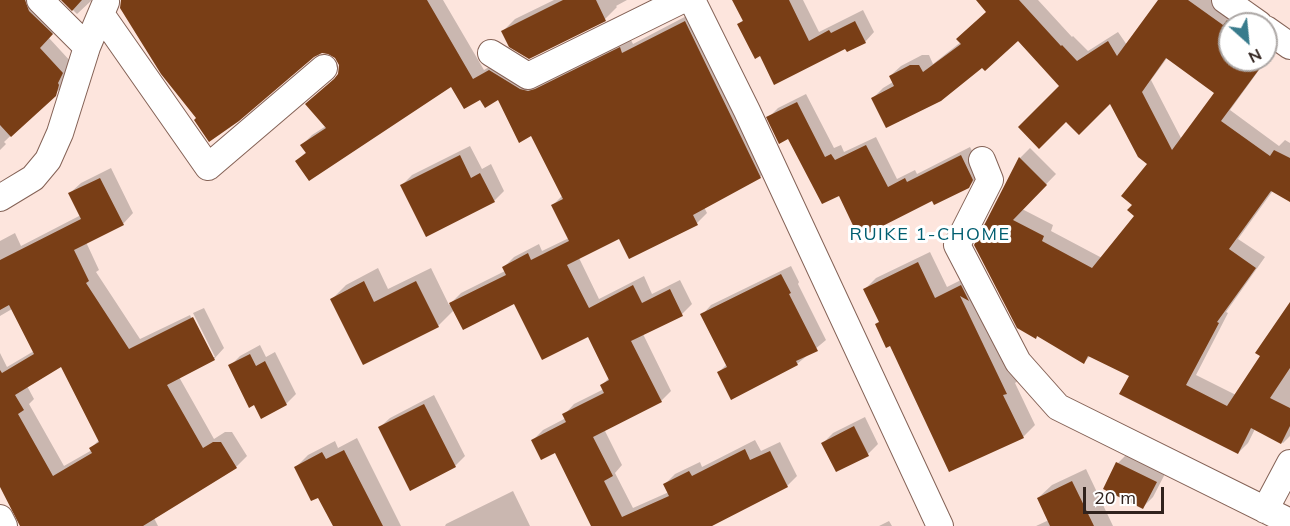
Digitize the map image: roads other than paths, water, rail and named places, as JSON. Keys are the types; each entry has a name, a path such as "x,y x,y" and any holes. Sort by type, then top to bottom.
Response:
{"street":[{"path":"40,0 87,47"},
{"path":"491,53 528,76 681,0"},
{"path":"692,0 747,111 940,526"},
{"path":"1225,0 1242,12"},
{"path":"0,198 33,178 48,160 60,133 87,47 104,7"},
{"path":"104,7 208,167 324,68"},
{"path":"981,160 990,180 957,245 1018,362 1058,407 1290,522"},
{"path":"1265,510 1290,463"},
{"path":"0,518 4,526"}],"district":[{"name":"RUIKE 1-CHOME","path":"930,235"}]}
